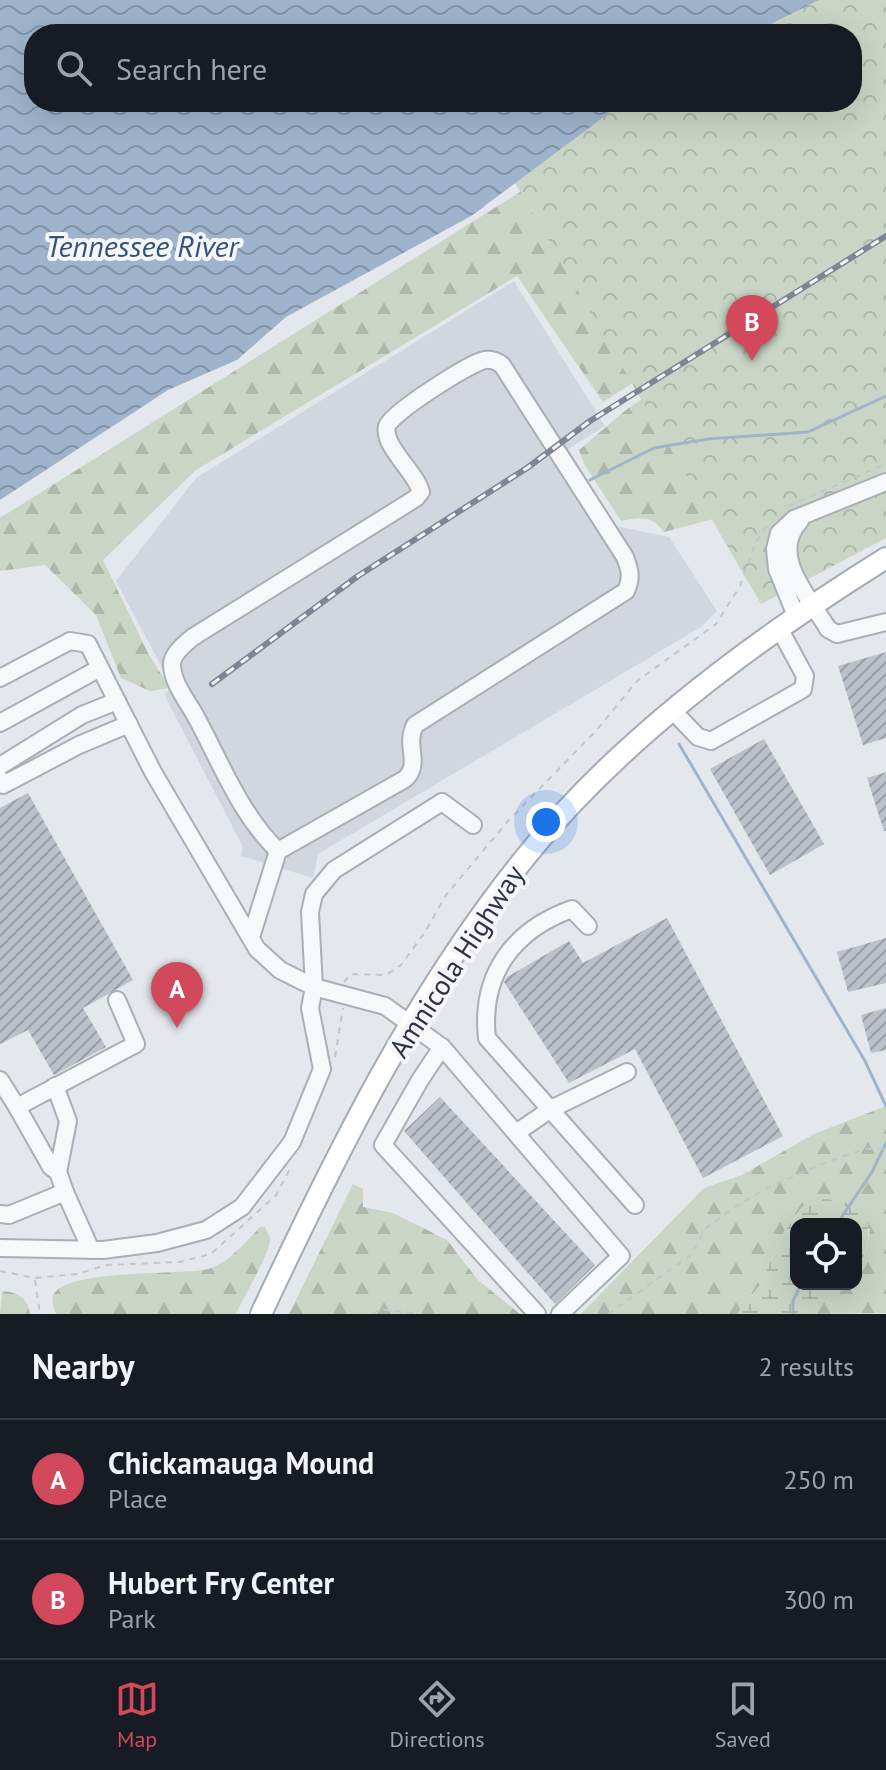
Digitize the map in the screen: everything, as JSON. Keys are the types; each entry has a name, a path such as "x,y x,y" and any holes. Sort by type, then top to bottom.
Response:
{"main road":[{"name":"Amnicola Highway","path":"261,1314 361,1110 464,941 528,853 609,768 673,711 796,616 886,558"}],"street":[{"path":"251,937 278,851 405,779 413,772 410,736 415,725 626,591 630,582 631,571 625,557 510,377 496,361 487,359 473,364 389,421 386,428 392,447 419,484 421,492 416,498 193,637 173,658 172,666 179,685 251,821 278,851"},
{"path":"673,711 698,737 711,741 803,689 805,676 789,563 790,536 807,515 886,482"},
{"path":"796,616 837,634 886,622"},
{"path":"0,678 70,641 88,644 153,772 257,949 280,970 314,987 385,1006 442,1047 621,1256 560,1314"},
{"path":"0,723 100,668"},
{"path":"0,766 82,715 117,701"},
{"path":"0,779 3,785 79,745 129,724"},
{"path":"0,1248 91,1250 169,1240 206,1230 242,1207 292,1142 322,1069 310,1008 314,987 311,902 314,894 327,875 442,802 473,825"},
{"path":"588,926 572,909 551,916 502,958 484,1016 487,1038 635,1205"},
{"path":"17,1107 136,1044 117,1000"},
{"path":"442,1047 383,1145 537,1314"},
{"path":"516,1133 551,1109 627,1072"},
{"path":"0,1080 51,1167 58,1172"},
{"path":"55,1086 68,1121 58,1172 91,1250"},
{"path":"0,1214 9,1215 65,1192"}],"path":[{"path":"778,514 790,504 886,464"},
{"path":"334,1061 344,982 351,974 386,975 401,965 446,895 524,803 595,732 637,681 716,624 740,586 755,544 767,524"},
{"path":"608,1314 691,1255 706,1228 765,1189 864,1149 886,1149"},
{"path":"0,1271 35,1278 77,1274 107,1265 180,1262 211,1254 276,1195 295,1157"},
{"path":"35,1278 40,1314"},
{"path":"373,1314 380,1309 418,1314"}],"shaded area":[{"path":"514,281 605,426 568,449 616,526 669,537 717,611 701,627 318,854 313,878 241,856 243,847 164,694 173,688 116,581 196,478"}],"green space":[{"path":"819,0 886,0 886,538 761,604 515,183 611,112 862,112 862,24 771,24"},
{"path":"886,0 886,222 603,402 517,276 196,470 103,560 149,655 170,688 150,691 121,678 96,615 45,565 0,571 0,518 560,167 807,112 862,112 862,24"},
{"path":"716,350 728,515 664,532 645,519 621,521 584,464 579,450 627,409"},
{"path":"886,1106 886,1313 798,1314 834,1290 862,1290 862,1260 870,1229 862,1223 862,1218 854,1218 826,1198 802,1207 794,1218 790,1218 760,1285 737,1314 581,1314 704,1188 742,1175 814,1134"},
{"path":"353,1184 363,1189 363,1207 393,1213 447,1240 478,1280 520,1314 289,1314"},
{"path":"826,1198 866,1215 867,1245 862,1261 862,1218 794,1218 802,1207"},
{"path":"790,1224 790,1290 834,1290 798,1314 737,1314 760,1285"},
{"path":"260,1227 265,1227 270,1238 269,1245 236,1314 56,1314 52,1298 62,1287 99,1277 208,1269 230,1257"},
{"path":"2,1291 21,1297 30,1314 0,1314"}],"water":[{"name":"Tennessee River","path":"0,0 819,0 771,24 24,24 24,112 611,112 471,216 286,317 237,360 168,390 0,500"}],"building":[{"path":"886,652 886,738 863,745 838,666"},
{"path":"764,739 824,844 770,875 710,769"},
{"path":"886,772 886,831 884,831 867,778"},
{"path":"28,793 133,980 83,1008 106,1047 54,1075 28,1030 0,1044 0,808"},
{"path":"667,918 783,1136 703,1178 635,1049 569,1083 504,982 507,977 569,941 583,963"},
{"path":"886,938 886,983 848,992 837,952"},
{"path":"886,1008 886,1050 871,1053 861,1015"},
{"path":"440,1097 595,1265 555,1304 404,1131"}],"waterway":[{"path":"590,480 654,448 708,439 808,432 886,396"},
{"path":"679,744 865,1061 886,1106"},
{"path":"841,1218 872,1172 886,1143"},
{"path":"793,1314 793,1301 798,1290"}],"railway":[{"path":"212,684 358,576 527,468 590,421 886,236"}],"place":[{"name":"Hubert Fry Center","path":"752,361"},
{"name":"Chickamauga Mound","path":"177,1028"}]}
